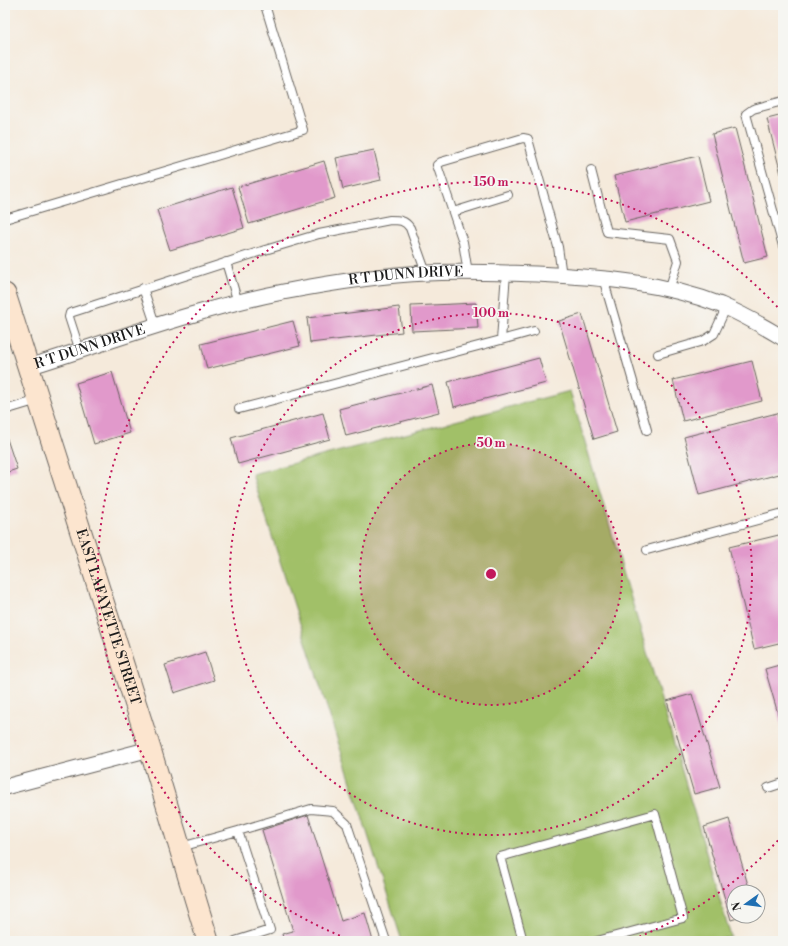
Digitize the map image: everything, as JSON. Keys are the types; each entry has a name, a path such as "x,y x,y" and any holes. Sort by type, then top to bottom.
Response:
{"street":[{"name":"R T DUNN DRIVE","path":"28,367 156,327 282,292 359,280 426,273 506,273 603,278 669,290 726,308 783,338"},
{"name":"EAST LAFAYETTE STREET","path":"5,294 150,749 180,847 204,940"},
{"path":"5,787 150,749"}],"lane":[{"path":"5,219 43,209 303,130 265,5"},
{"path":"783,102 753,109 746,114 783,246"},
{"path":"468,273 463,242 438,169 438,165 441,162 526,138 558,247 562,276"},
{"path":"590,170 607,232 670,239 678,261 669,290"},
{"path":"453,212 508,196"},
{"path":"80,351 69,317 70,313 143,288 319,234 390,220 407,223 426,273"},
{"path":"226,262 238,303"},
{"path":"501,340 506,273"},
{"path":"603,278 647,430"},
{"path":"143,288 156,327"},
{"path":"658,354 703,341 714,334 726,308"},
{"path":"239,409 534,332"},
{"path":"5,410 38,400"},
{"path":"647,550 783,513"},
{"path":"768,788 783,783"},
{"path":"180,847 238,832 311,809 333,811 348,824 386,941"},
{"path":"523,941 500,857 654,814 683,918 597,941"},
{"path":"235,941 270,930 238,832"}],"green space":[{"path":"570,391 731,937 714,941 402,941 252,474"}],"building":[{"path":"783,115 783,178 782,178 767,119"},
{"path":"735,128 768,257 744,263 712,134"},
{"path":"374,150 381,180 343,189 336,158"},
{"path":"698,156 709,201 625,222 614,176"},
{"path":"324,161 335,198 249,224 238,187"},
{"path":"232,187 244,228 170,250 157,210"},
{"path":"476,303 478,328 412,331 411,306"},
{"path":"399,307 402,332 310,343 307,318"},
{"path":"582,314 617,432 594,439 559,321"},
{"path":"293,321 300,346 207,369 201,344"},
{"path":"539,358 546,383 454,407 448,382"},
{"path":"752,361 762,401 683,421 673,380"},
{"path":"112,372 130,433 94,444 76,383"},
{"path":"432,385 439,412 346,436 339,409"},
{"path":"323,413 330,439 238,464 231,438"},
{"path":"777,413 783,436 783,473 699,495 684,437"},
{"path":"5,433 17,469 5,473"},
{"path":"783,534 783,642 754,649 729,547"},
{"path":"205,652 214,680 174,693 165,665"},
{"path":"783,664 783,731 765,669"},
{"path":"692,694 720,787 694,794 667,701"},
{"path":"308,815 341,921 365,913 373,941 284,941 282,934 293,931 262,830"},
{"path":"729,819 748,884 726,884 726,903 704,827"}]}
